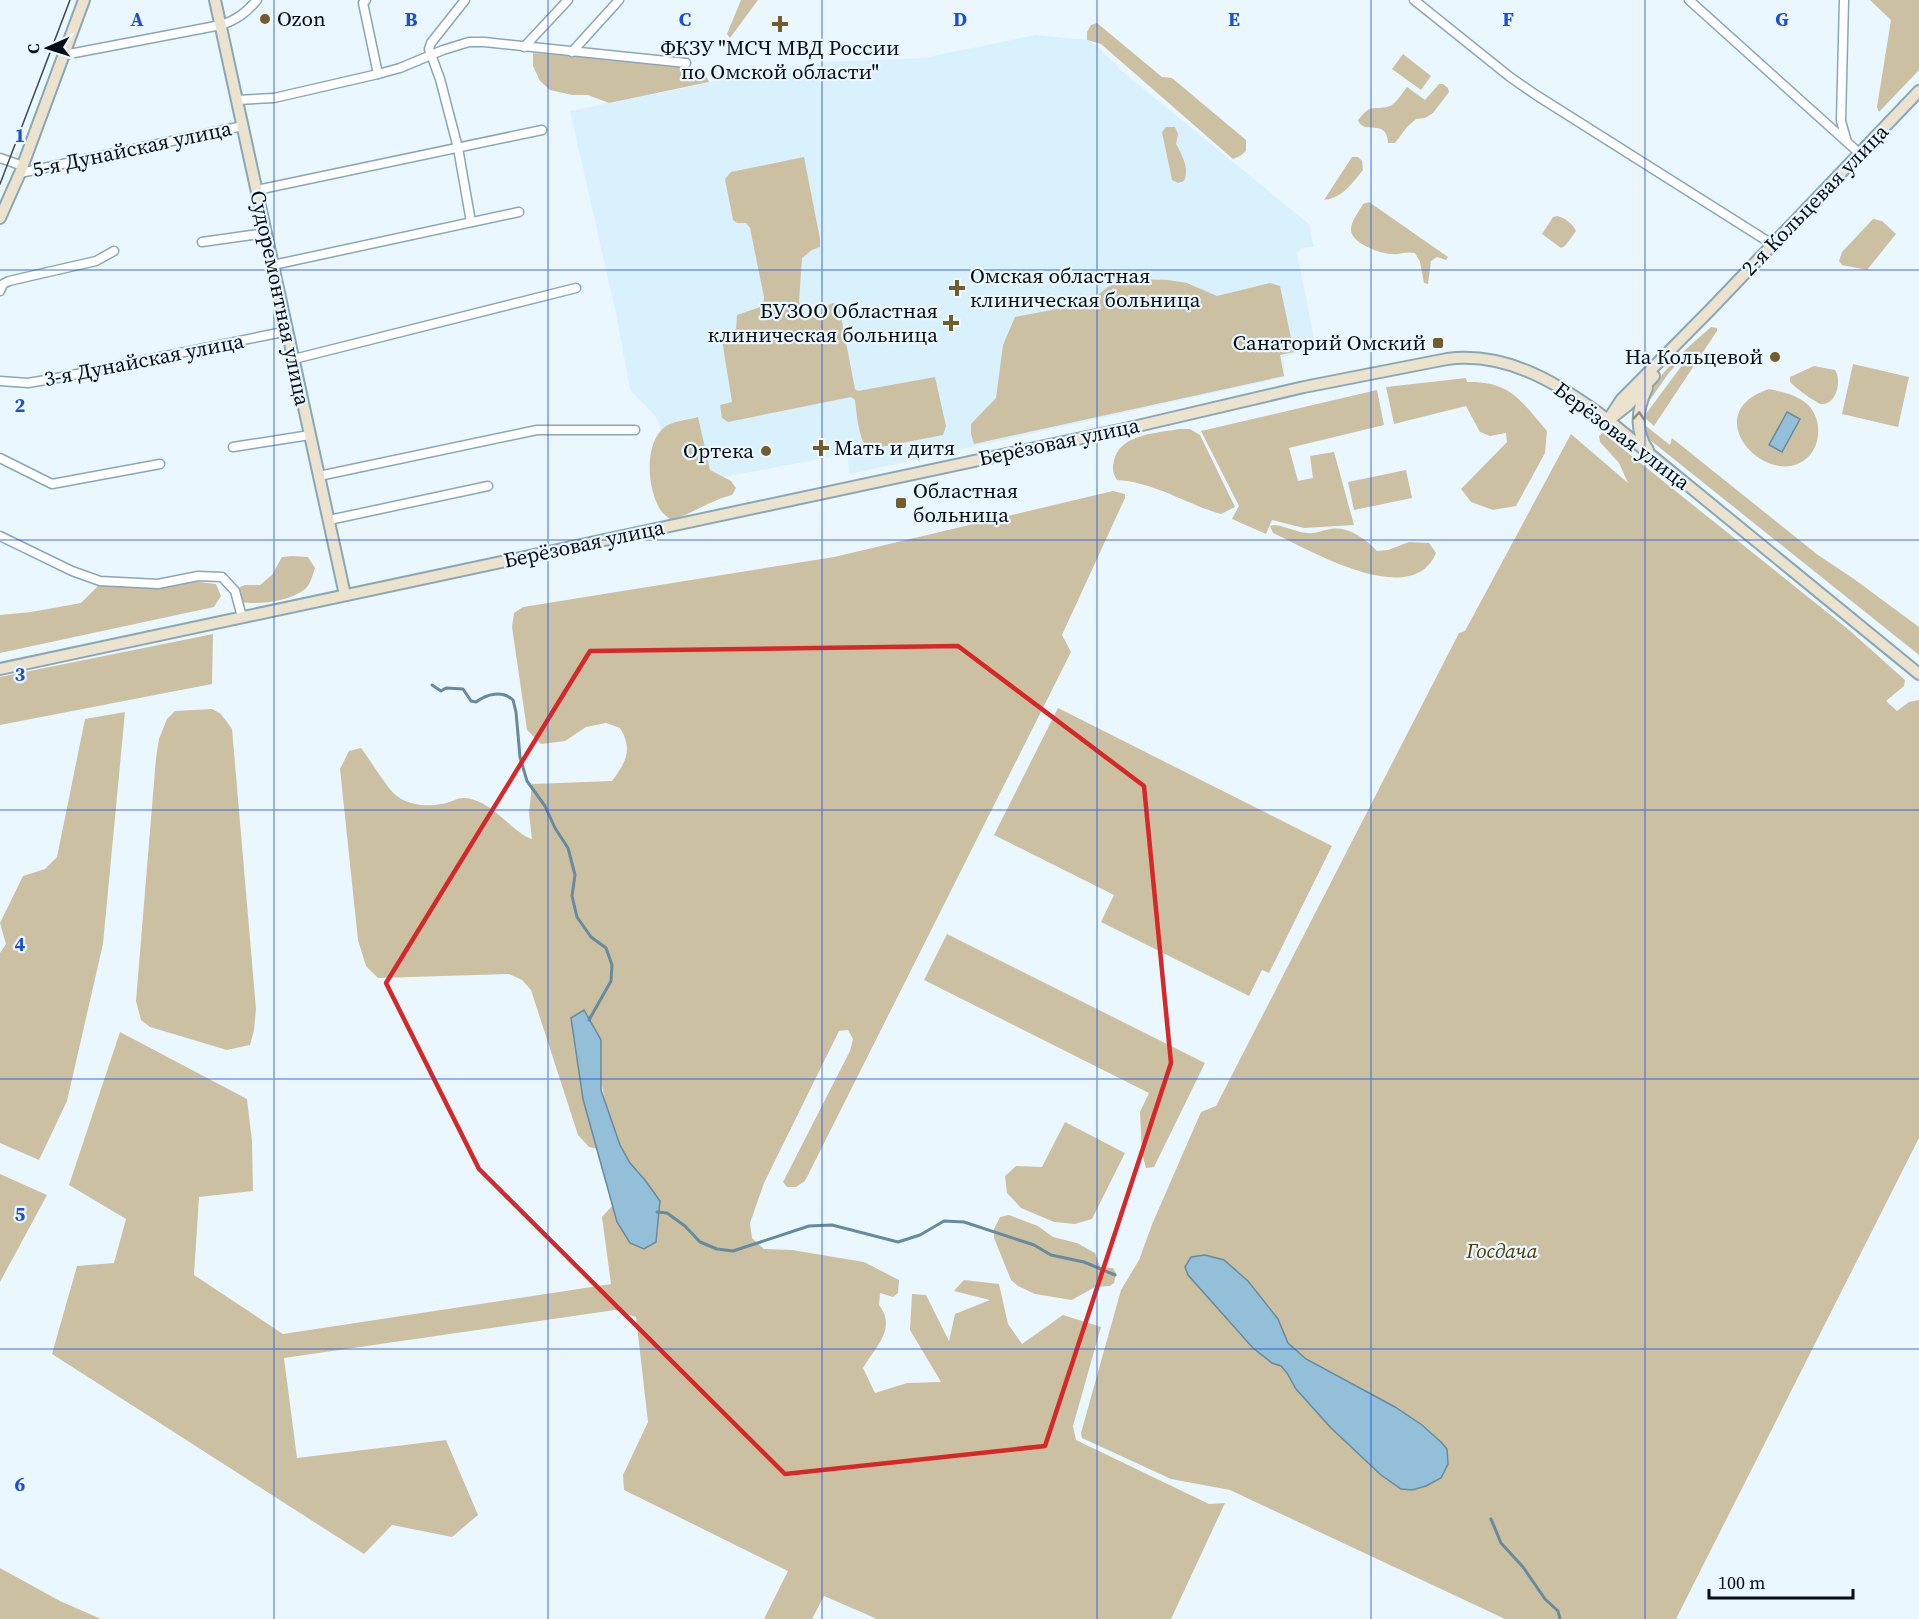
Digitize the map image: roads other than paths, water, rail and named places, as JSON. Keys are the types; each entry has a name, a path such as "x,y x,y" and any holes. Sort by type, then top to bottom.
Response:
{"main road":[{"path":"0,218 22,170 84,0"},
{"name":"Судоремонтная улица","path":"215,0 345,595"},
{"name":"2-я Кольцевая улица","path":"1608,420 1622,400 1919,90"},
{"name":"2-я Кольцевая улица","path":"1608,420 1628,405 1711,309"},
{"name":"Берёзовая улица","path":"0,669 1130,428 1304,387 1446,359 1470,357 1489,359 1532,373 1570,392 1652,455 1919,674"},
{"path":"1652,455 1641,436 1638,414 1645,391 1653,377"}],"street":[{"path":"64,55 221,25 247,12 257,0"},
{"path":"366,0 363,3 378,75"},
{"path":"465,0 431,44 430,54 440,79 458,148 471,222"},
{"path":"524,47 568,0"},
{"path":"572,52 619,0"},
{"path":"1414,0 1536,95 1772,244"},
{"path":"1689,0 1858,152"},
{"path":"1844,0 1841,121 1847,142"},
{"path":"237,100 274,98 378,75 430,54 469,42 687,63"},
{"name":"5-я Дунайская улица","path":"22,170 243,126"},
{"path":"257,190 542,130"},
{"path":"0,158 22,170"},
{"path":"273,265 519,212"},
{"path":"202,242 266,233"},
{"path":"0,291 3,284 9,280 96,261 114,251"},
{"path":"294,359 576,288"},
{"name":"3-я Дунайская улица","path":"0,381 28,383 57,378 288,331"},
{"path":"319,476 537,430 635,430"},
{"path":"233,447 310,435"},
{"path":"0,458 52,484 160,464"},
{"path":"329,520 488,486"},
{"path":"0,536 72,571 100,581 142,585 198,576 222,577 235,591 242,617"}],"water":[{"path":"1787,412 1800,419 1782,452 1769,445"},
{"path":"584,1010 601,1040 601,1090 620,1145 630,1163 660,1201 656,1242 644,1249 630,1243 617,1222 583,1099 571,1018"},
{"path":"1205,1255 1224,1260 1248,1281 1278,1319 1288,1343 1306,1359 1395,1407 1422,1425 1441,1442 1447,1449 1448,1464 1441,1478 1412,1490 1401,1489 1381,1475 1331,1428 1296,1389 1281,1366 1272,1363 1253,1348 1188,1275 1185,1267 1191,1257"}],"waterway":[{"path":"432,685 441,691 446,688 463,689 471,701 476,702 494,694 504,695 513,700 520,757 527,781 545,806 568,848 575,875 572,896 577,917 591,937 606,948 612,965 611,981 589,1020"},
{"path":"657,1212 667,1213 685,1226 700,1242 717,1249 733,1251 809,1226 832,1225 898,1242 920,1235 944,1221 964,1222 1034,1245 1051,1255 1084,1262 1115,1275"},
{"path":"1491,1519 1501,1543 1523,1567 1545,1599 1558,1611 1560,1619"}],"tram line":[{"path":"0,184 70,0"}],"place":[{"name":"Ozon","path":"265,19"},
{"name":"ФКЗУ \"МСЧ МВД России по Омской области\"","path":"780,24"},
{"name":"Омская областная клиническая больница","path":"957,288"},
{"name":"БУЗОО Областная клиническая больница","path":"951,323"},
{"name":"Санаторий Омский","path":"1438,343"},
{"name":"На Кольцевой","path":"1775,357"},
{"name":"Мать и дитя","path":"821,448"},
{"name":"Ортека","path":"766,451"},
{"name":"Областная больница","path":"901,503"}],"park label":[{"name":"Госдача","path":"1502,1251"}]}
